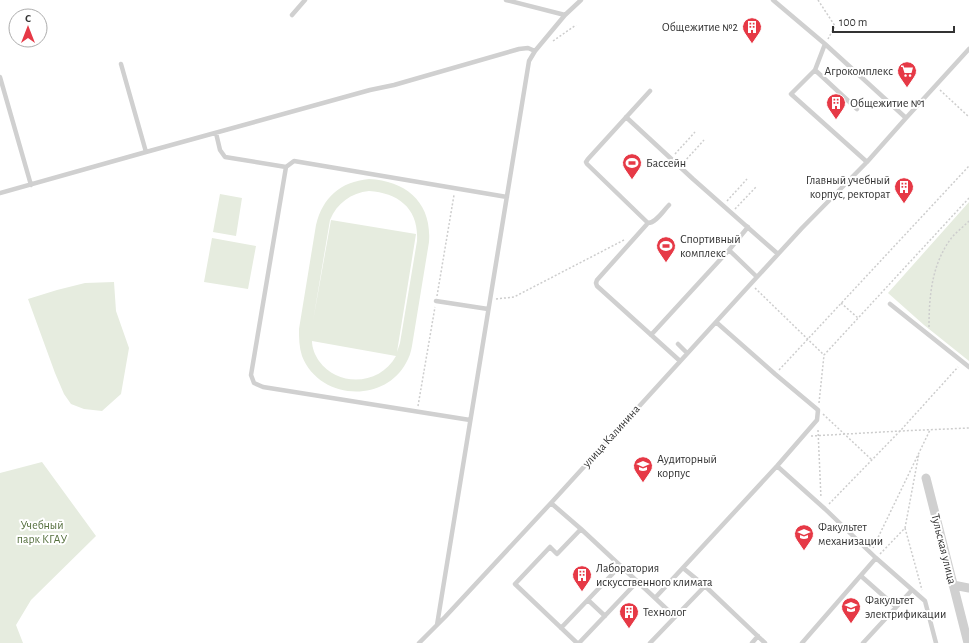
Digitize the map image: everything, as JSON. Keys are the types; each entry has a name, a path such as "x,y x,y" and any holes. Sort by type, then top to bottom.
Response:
{"street":[{"name":"Тульская улица","path":"926,478 968,643"},
{"path":"953,585 969,588"}],"lane":[{"path":"292,15 305,0"},
{"path":"506,0 564,15"},
{"path":"436,626 529,61 535,50 564,15 581,0"},
{"path":"772,0 825,44 906,118"},
{"path":"825,44 815,70 791,94 867,162"},
{"path":"0,193 370,90 394,85 519,49 528,48 535,50"},
{"name":"улица Калинина","path":"419,643 551,503 802,228 867,162 969,49"},
{"path":"121,64 146,152"},
{"path":"815,70 857,109"},
{"path":"0,77 31,185"},
{"path":"648,223 586,162 650,91"},
{"path":"626,118 778,254"},
{"path":"216,133 220,150 225,157 286,167"},
{"path":"470,420 263,387 254,383 251,375 286,167 294,161 507,197"},
{"path":"669,205 654,221 648,223 597,280 596,283 680,361"},
{"path":"651,335 729,250 748,227"},
{"path":"729,250 757,277"},
{"path":"436,301 488,309"},
{"path":"890,304 969,367"},
{"path":"655,598 777,466 817,420 818,410 716,322"},
{"path":"678,344 687,353"},
{"path":"777,466 824,507 876,558 925,601 936,643"},
{"path":"551,503 581,529 674,617"},
{"path":"581,529 557,554 550,547 515,584 578,643 637,582"},
{"path":"802,643 876,558"},
{"path":"561,628 620,566"},
{"path":"683,568 705,586 764,643"},
{"path":"861,576 896,607"},
{"path":"650,643 705,586"},
{"path":"863,643 912,590"},
{"path":"588,600 605,616"},
{"path":"752,643 758,636"}],"path":[{"path":"818,0 835,26 825,44"},
{"path":"553,41 576,25"},
{"path":"935,86 969,117"},
{"path":"671,159 695,132"},
{"path":"680,167 704,140"},
{"path":"775,374 969,166"},
{"path":"966,169 969,172"},
{"path":"723,205 747,179"},
{"path":"732,213 756,187"},
{"path":"872,460 818,410 824,355 969,198"},
{"path":"929,335 932,284 937,265 945,247 954,235 969,222"},
{"path":"490,300 514,297 626,239"},
{"path":"751,283 824,355"},
{"path":"841,303 858,318"},
{"path":"824,507 900,431 963,362"},
{"path":"817,420 824,507"},
{"path":"802,438 845,434 969,428"},
{"path":"871,553 930,430"},
{"path":"919,451 905,528 925,601"},
{"path":"876,558 905,528"}],"green space":[{"path":"369,179 395,184 414,197 421,205 426,216 429,228 429,242 412,346 407,361 396,376 383,385 368,390 352,391 337,388 322,381 310,371 301,353 299,329 316,225 319,215 328,199 341,187","holes":["369,191 380,192 398,199 411,212 415,220 417,230 417,241 400,343 397,352 416,234 331,220 313,321 330,220 345,200 356,194","312,341 396,356 389,366 380,373 359,380 348,379 337,376 327,370 316,356"]},
{"path":"220,194 242,198 236,236 213,232"},
{"path":"969,202 969,361 924,325 888,293"},
{"path":"212,238 256,246 248,289 204,282"},
{"path":"114,282 116,311 129,348 121,394 102,411 84,409 71,404 64,394 28,299 85,283"},
{"name":"Учебный парк КГАУ","path":"42,462 96,536 31,600 16,625 23,643 0,643 0,473"}],"place":[{"name":"Общежитие №2","path":"752,44"},
{"name":"Агрокомплекс","path":"907,88"},
{"name":"Общежитие №1","path":"836,120"},
{"name":"Бассейн","path":"632,180"},
{"name":"Главный учебный корпус, ректорат","path":"904,204"},
{"name":"Спортивный комплекс","path":"666,263"},
{"name":"Аудиторный корпус","path":"643,483"},
{"name":"Факультет механизации","path":"804,551"},
{"name":"Лаборатория искусственного климата","path":"582,592"},
{"name":"Факультет электрификации","path":"851,624"},
{"name":"Технолог","path":"629,629"}]}
